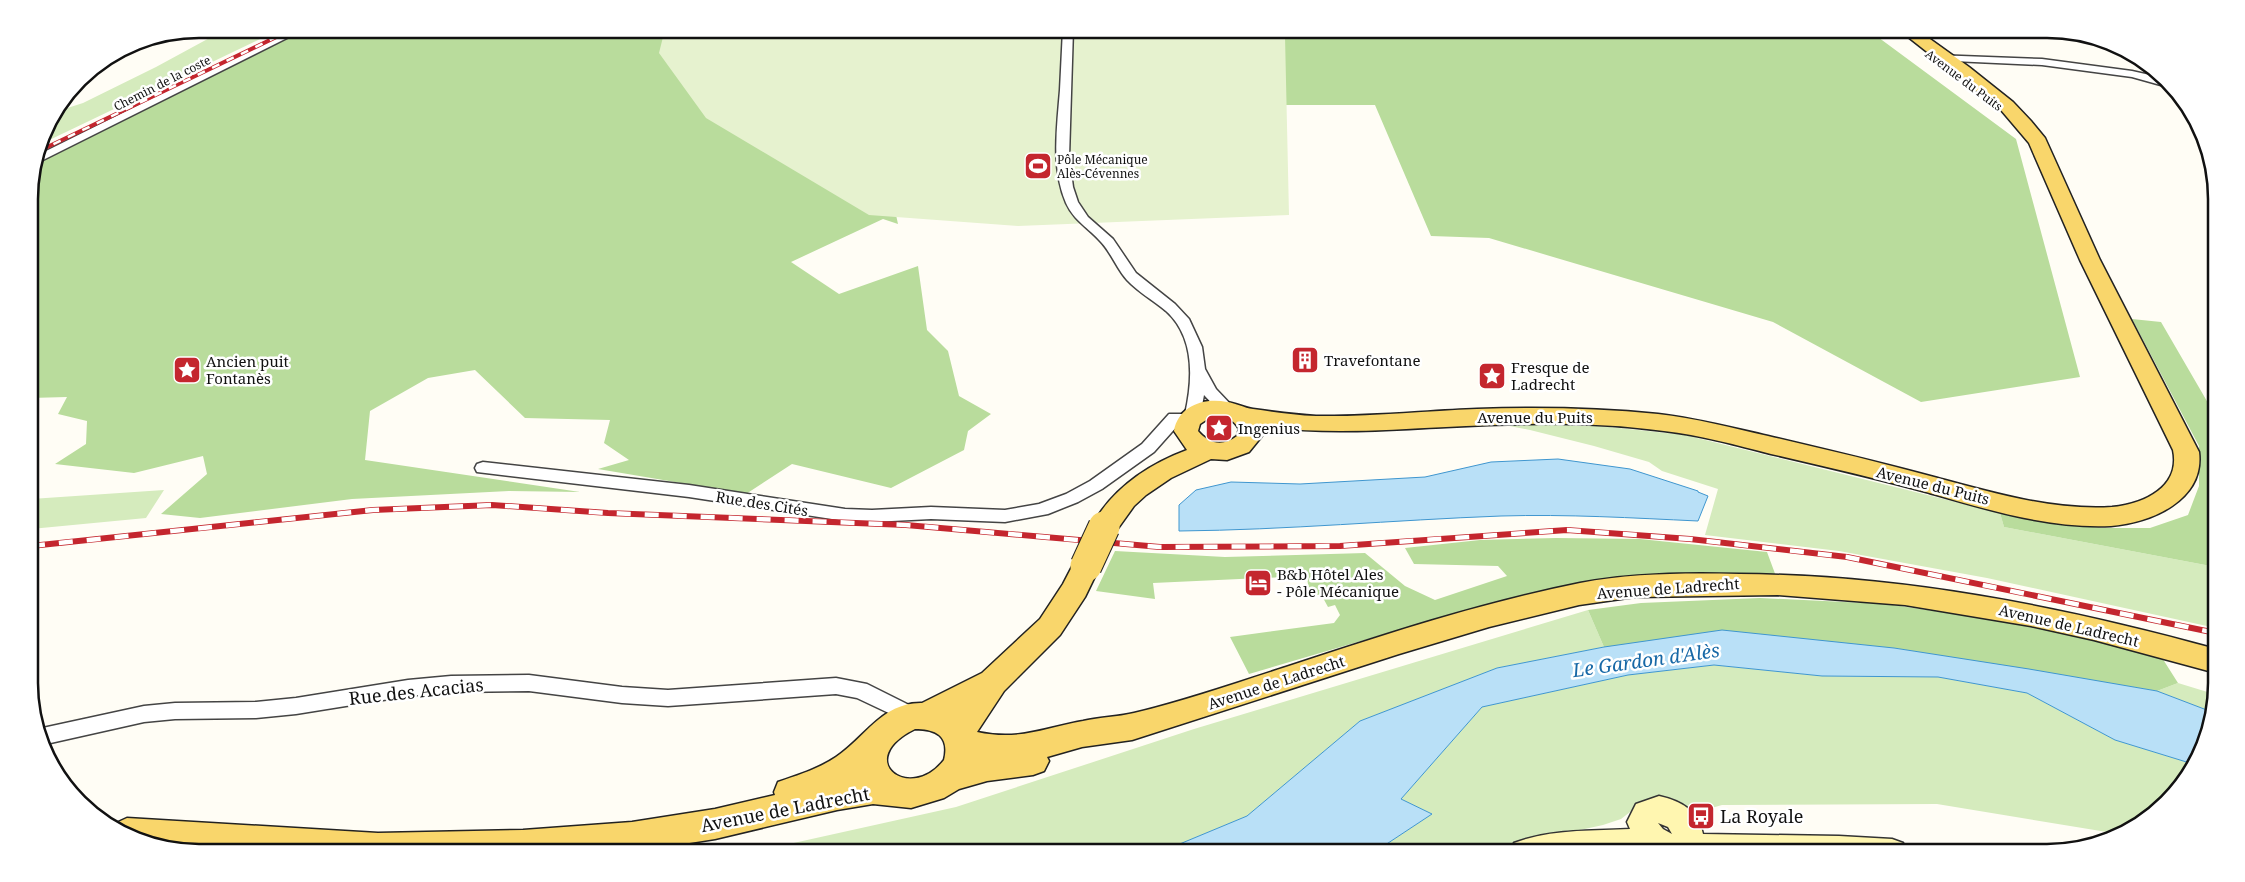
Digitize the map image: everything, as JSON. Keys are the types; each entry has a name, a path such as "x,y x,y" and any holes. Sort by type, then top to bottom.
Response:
{"main road":[{"name":"Avenue du Puits","path":"1910,38 1946,62"},
{"name":"Avenue du Puits","path":"1239,422 1275,432 1321,424 1538,414 1588,415 1676,424 1768,444 1990,500 2056,513 2102,516 2136,512 2156,503 2179,489 2185,475 2187,455 2090,260 2045,159 2007,113 1917,38"},
{"path":"959,738 993,682 1050,627 1076,589 1104,528 1118,506 1149,480 1180,447 1188,422 1201,411 1212,408 1239,422 1232,450 1208,451 1165,470 1149,480"},
{"path":"1188,422 1191,441 1208,451"},
{"name":"Avenue de Ladrecht","path":"950,777 987,767 1040,760 1094,744 1132,728 1447,627 1519,608 1609,590 1679,584 1806,584 1980,605 2174,649 2208,659"},
{"path":"920,716 940,719 951,726 959,738 960,760 950,777 939,786 912,794 898,792 886,787 877,779 871,768 870,756 879,738 897,721 920,716 993,682"},
{"name":"Avenue de Ladrecht","path":"959,738 988,748 1024,749 1082,734 1132,728"},
{"name":"Avenue de Ladrecht","path":"530,844 640,827 768,798 818,783 856,762 879,738"},
{"name":"Avenue de Ladrecht","path":"537,844 632,837 715,824 837,796 873,790 898,792"},
{"path":"1604,844 1638,842 1647,830 1664,844"},
{"name":"Avenue de Ladrecht","path":"142,834 300,844"},
{"path":"1673,844 1683,838 1712,844"}],"street":[{"name":"Chemin de la coste","path":"43,158 282,38"},
{"path":"1068,38 1063,158 1066,184 1083,222 1107,240 1132,276 1180,317 1192,336 1198,369 1197,390 1188,422"},
{"path":"1946,62 1991,60 2042,62 2132,74 2156,81"},
{"path":"1946,62 1991,60"},
{"path":"1198,369 1210,392 1239,422"},
{"name":"Rue des Cités","path":"483,468 689,491 845,515 872,516 931,513 1005,516 1042,510 1072,498 1096,485 1148,448 1175,418 1188,422"},
{"name":"Rue des Acacias","path":"46,735 144,714 276,708 408,688 451,684 529,683 622,695 668,698 836,686 860,690 879,700 920,716"},
{"path":"879,700 879,738"}],"green space":[{"path":"209,38 262,38 49,140 65,109 83,103"},
{"path":"281,38 812,38 893,201 898,224 883,219 791,262 839,294 918,266 927,330 948,351 959,396 991,414 968,431 964,450 891,488 792,464 746,494 598,469 629,460 604,443 610,420 525,418 475,370 428,378 370,411 365,460 580,492 509,491 352,499 200,518 161,514 207,474 203,456 134,473 55,464 86,444 87,421 58,414 67,397 38,398 38,188 45,152"},
{"name":"Pôle Mécanique Alès-Cévennes","path":"663,38 1285,38 1289,215 1018,226 869,215 706,118 659,53"},
{"path":"1257,38 1879,38 2016,139 2080,377 1921,402 1773,322 1489,238 1431,236 1375,105 1261,105"},
{"path":"2132,319 2161,322 2208,403 2208,565 2004,527 2000,513 2044,521 2102,528 2150,528 2188,515 2199,486 2199,446"},
{"path":"1499,424 1600,426 1685,435 2000,513 2004,527 2208,565 2208,626 1987,578 1839,551 1705,535 1718,489 1662,471 1649,462 1530,430"},
{"path":"164,490 146,518 38,528 38,499"},
{"path":"1556,538 1640,539 1767,552 1777,579 1554,589 1446,616 1249,674 1230,637 1334,623 1340,615 1335,605 1328,607 1322,596 1309,593 1307,576 1153,583 1155,599 1096,591 1115,551 1225,557 1365,553 1405,586 1435,600 1507,576 1498,566 1414,564 1405,548 1480,540"},
{"path":"1760,598 1886,604 2018,623 2159,653 2178,683 2157,691 1894,648 1604,647 1588,610 1641,603"},
{"path":"1588,610 1604,647 1497,668 1360,721 1247,816 1180,844 790,844 956,807 1194,729"},
{"path":"1714,665 1822,676 1938,677 2027,693 2115,740 2186,762 2167,790 2153,804 2127,823 2108,832 1937,804 1722,805 1694,813 1671,801 1643,802 1621,819 1603,825 1515,844 1387,844 1432,814 1401,799 1482,707 1628,675"},
{"path":"2178,683 2207,692 2205,709 2157,691"}],"water":[{"path":"1558,459 1630,469 1708,496 1698,521 1526,516 1260,529 1179,531 1179,505 1196,490 1231,482 1300,484 1425,477 1491,462"},
{"name":"Le Gardon d'Alès","path":"1722,630 1894,648 2029,669 2157,691 2205,709 2199,735 2186,762 2115,740 2027,693 1938,677 1822,676 1714,665 1628,675 1482,707 1401,799 1432,814 1387,844 1180,844 1247,816 1360,721 1497,668 1604,647"}],"railway":[{"path":"46,147 274,38"},
{"path":"38,545 373,510 492,505 608,513 906,525 1160,547 1340,546 1567,530 1690,539 1847,557 2208,631"}],"place":[{"name":"Pôle Mécanique Alès-Cévennes","path":"1038,166"},
{"name":"Travefontane","path":"1305,360"},
{"name":"Ancien puit Fontanès","path":"187,370"},
{"name":"Fresque de Ladrecht","path":"1492,376"},
{"name":"Ingenius","path":"1219,428"},
{"name":"B&b Hôtel Ales - Pôle Mécanique","path":"1258,583"},
{"name":"La Royale","path":"1701,816"}]}
